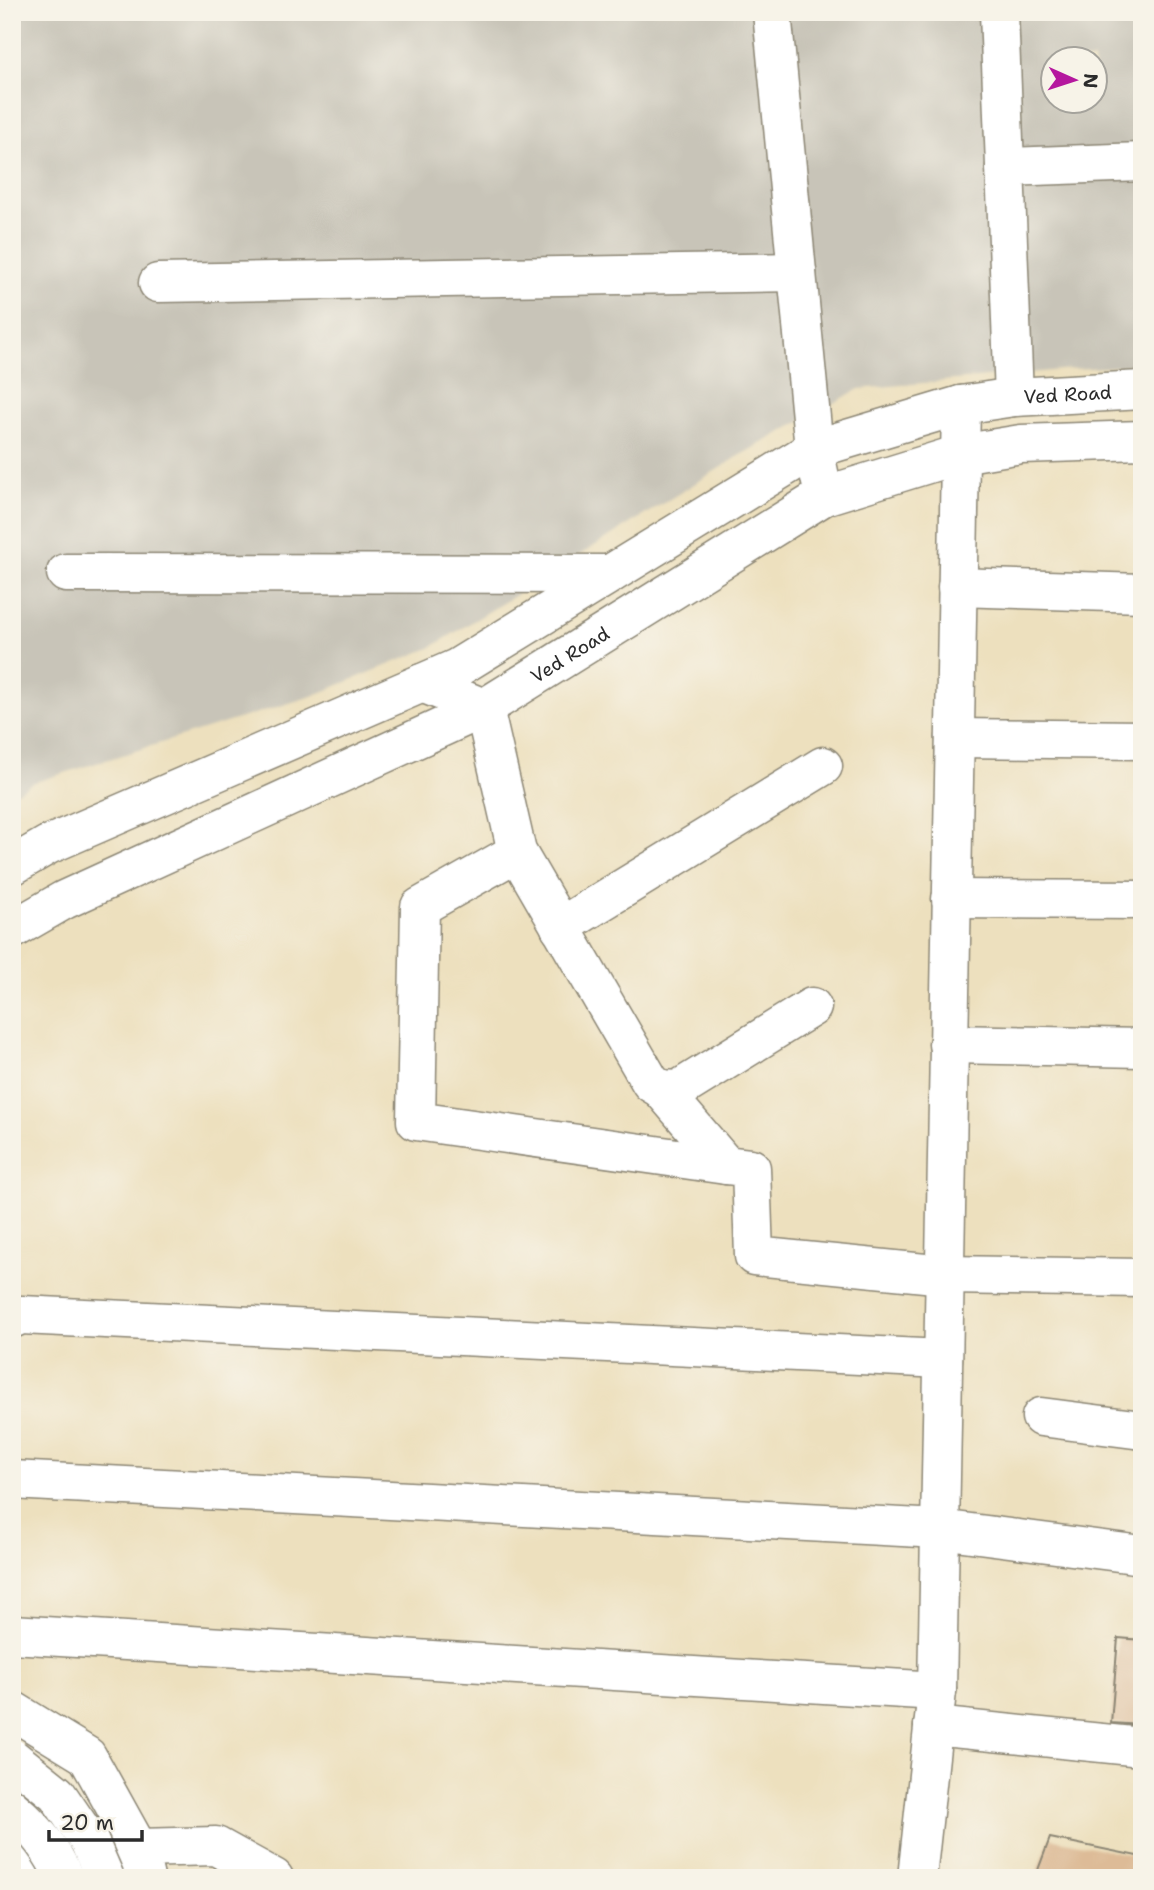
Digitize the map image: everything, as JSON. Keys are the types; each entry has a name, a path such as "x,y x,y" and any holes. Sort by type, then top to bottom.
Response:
{"street":[{"path":"772,12 814,450 824,496"},
{"path":"999,12 1014,397"},
{"path":"1005,167 1142,162"},
{"path":"158,283 797,272"},
{"name":"Ved Road","path":"12,866 48,845 457,668 814,450 961,405 1014,397 1142,390"},
{"path":"916,1878 935,1709 961,405"},
{"name":"Ved Road","path":"12,930 64,900 484,708 824,496 960,454 1021,444 1142,440"},
{"path":"66,572 610,574"},
{"path":"957,587 1142,593"},
{"path":"422,683 484,708 517,852 651,1083 661,1089 726,1165"},
{"path":"955,738 1142,740"},
{"path":"560,927 823,766"},
{"path":"517,852 420,907 415,1121 751,1168 754,1256 945,1275 1142,1278"},
{"path":"951,899 1142,900"},
{"path":"661,1089 678,1090 811,1007"},
{"path":"948,1044 1142,1048"},
{"path":"12,1319 20,1315 943,1359"},
{"path":"1041,1417 1142,1430"},
{"path":"12,1480 940,1529 1142,1555"},
{"path":"12,1634 935,1709 1142,1747"},
{"path":"12,1710 87,1756 142,1863"},
{"path":"12,1758 57,1794 89,1841 105,1878"},
{"path":"12,1810 28,1822 56,1859 63,1878 216,1846 274,1878"},
{"path":"12,1856 28,1878"}],"shaded area":[{"path":"12,12 1142,12 1142,365 859,389 744,453 430,648 312,696 32,783 12,795"}],"building":[{"path":"1118,1638 1142,1640 1142,1725 1111,1723"},
{"path":"1050,1838 1142,1857 1142,1878 1035,1878"}]}
